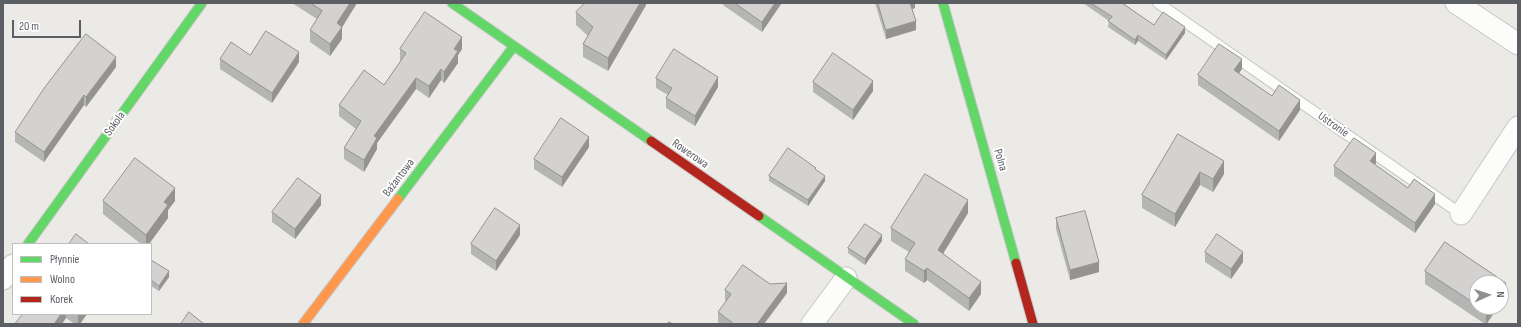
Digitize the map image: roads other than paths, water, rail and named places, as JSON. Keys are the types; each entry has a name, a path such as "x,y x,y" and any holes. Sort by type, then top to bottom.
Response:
{"street":[{"name":"Sokola","path":"29,243 202,3"},
{"name":"Rowerowa","path":"452,3 914,324"},
{"name":"Polna","path":"943,3 1033,324"},
{"path":"1456,3 1518,44"},
{"name":"Bażantowa","path":"304,324 514,46"},
{"name":"Ustronie","path":"1461,214 1518,127"},
{"path":"3,278 12,266"},
{"path":"812,324 846,278"}],"lane":[{"name":"Ustronie","path":"1158,3 1461,214"}]}
